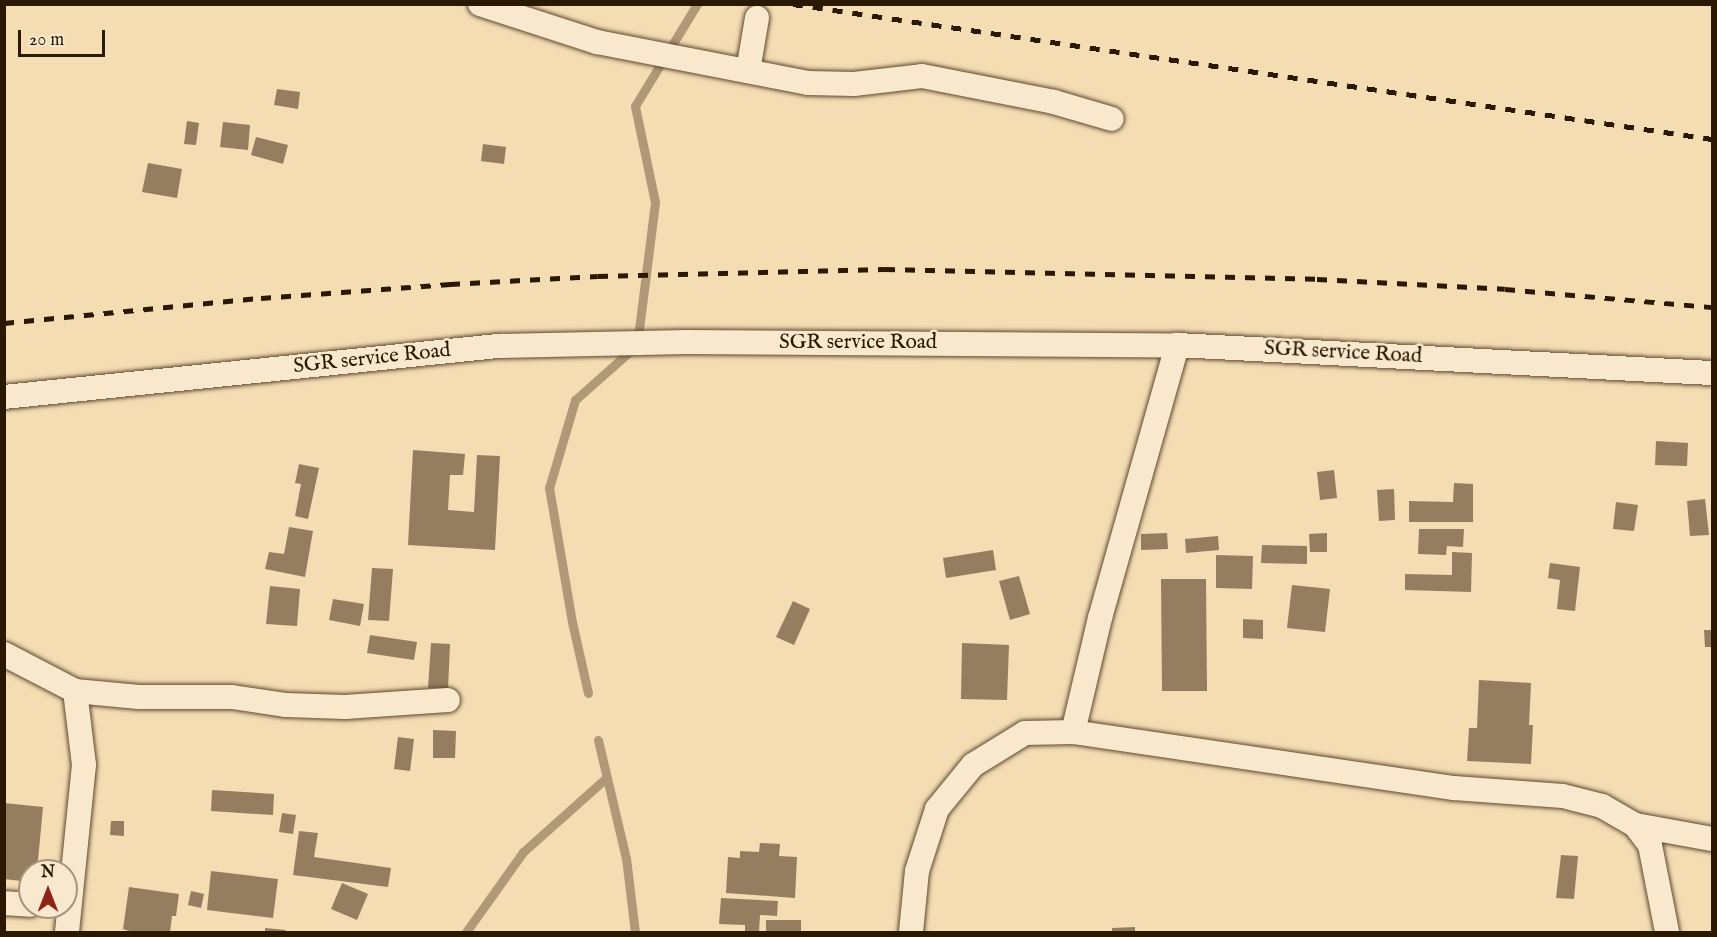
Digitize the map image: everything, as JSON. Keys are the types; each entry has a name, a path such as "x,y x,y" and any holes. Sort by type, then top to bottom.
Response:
{"street":[{"path":"480,4 597,42 808,83 854,84 922,76 1054,102 1112,119"},
{"path":"748,71 757,18"},
{"name":"SGR service Road","path":"4,397 500,346 687,342 1177,345 1713,373"},
{"path":"1073,732 1100,618 1177,345"},
{"path":"4,654 75,691 139,697 232,697 286,705 345,707 447,700"},
{"path":"69,859 84,765 75,691"},
{"path":"911,933 917,872 937,809 973,765 1025,733 1073,732 1455,788 1563,796 1602,806 1635,825 1713,839"},
{"path":"1635,825 1650,844 1667,933"}],"building":[{"path":"277,89 300,92 298,109 274,105"},
{"path":"187,121 199,123 196,145 184,144"},
{"path":"223,122 250,125 248,150 220,147"},
{"path":"256,137 288,145 283,164 251,155"},
{"path":"483,144 506,147 504,164 481,161"},
{"path":"148,163 182,169 177,198 142,192"},
{"path":"1656,441 1688,443 1687,466 1655,465"},
{"path":"413,450 465,454 463,475 450,475 448,510 474,512 477,455 500,456 495,550 408,545"},
{"path":"299,464 319,468 308,519 295,516 301,484 295,483"},
{"path":"1334,470 1337,498 1320,500 1317,472"},
{"path":"1454,483 1473,484 1473,522 1409,522 1409,501 1453,502"},
{"path":"1394,489 1395,520 1379,521 1377,490"},
{"path":"1705,499 1709,535 1690,536 1687,501"},
{"path":"1616,502 1638,505 1634,531 1613,529"},
{"path":"289,527 313,531 305,577 265,569 269,552 284,554"},
{"path":"1419,529 1464,529 1463,547 1447,546 1446,555 1418,554"},
{"path":"1167,533 1168,549 1141,550 1141,534"},
{"path":"1327,533 1327,552 1310,552 1309,534"},
{"path":"1218,536 1219,550 1186,553 1185,539"},
{"path":"1262,545 1307,546 1307,564 1261,563"},
{"path":"993,550 996,570 946,578 943,558"},
{"path":"1452,552 1472,553 1471,592 1405,590 1405,574 1452,575"},
{"path":"1216,555 1253,556 1252,589 1216,588"},
{"path":"1550,563 1580,567 1575,611 1557,609 1560,580 1548,578"},
{"path":"372,568 393,569 389,621 368,620"},
{"path":"1019,576 1030,614 1010,620 999,581"},
{"path":"1161,579 1206,579 1207,691 1162,691"},
{"path":"1292,585 1330,589 1325,632 1287,628"},
{"path":"270,586 300,589 297,626 266,624"},
{"path":"333,599 364,604 360,626 329,620"},
{"path":"793,601 810,609 794,645 776,637"},
{"path":"1243,619 1263,620 1263,639 1243,638"},
{"path":"1704,630 1712,630 1712,647 1705,647"},
{"path":"370,635 417,642 414,660 367,653"},
{"path":"431,643 450,644 448,689 428,688"},
{"path":"962,643 1009,645 1007,700 961,699"},
{"path":"1479,680 1531,683 1529,725 1533,725 1531,764 1467,761 1469,728 1477,728"},
{"path":"433,730 456,731 455,758 433,758"},
{"path":"398,737 414,739 410,771 394,769"},
{"path":"212,790 274,794 273,815 211,811"},
{"path":"4,803 43,807 38,859 18,859 18,881 4,879"},
{"path":"282,813 296,815 293,834 279,832"},
{"path":"111,821 124,821 124,836 110,835"},
{"path":"299,831 318,833 314,857 391,868 388,887 293,875"},
{"path":"760,843 780,844 779,856 797,857 795,898 726,893 728,857 740,858 740,851 759,852"},
{"path":"1561,855 1578,856 1574,899 1556,898"},
{"path":"211,871 278,879 273,918 207,910"},
{"path":"342,883 368,894 357,920 331,909"},
{"path":"129,887 179,894 176,916 172,916 170,932 132,932 123,929"},
{"path":"191,891 204,894 201,908 188,905"},
{"path":"721,898 778,901 777,916 760,915 759,932 745,932 745,925 719,924"},
{"path":"766,920 801,920 801,932 766,932"},
{"path":"1135,927 1135,932 1112,932 1112,928"},
{"path":"265,928 286,930 285,932 265,932"}],"waterway":[{"path":"588,693 572,622 549,488 575,400 637,345 655,202 635,106 697,4"},
{"path":"598,740 626,858 635,932"},
{"path":"466,932 523,852 606,778"}],"railway":[{"path":"793,4 1712,139"},
{"path":"4,323 261,298 450,284 598,276 885,269 1317,279 1505,289 1712,307"}]}
